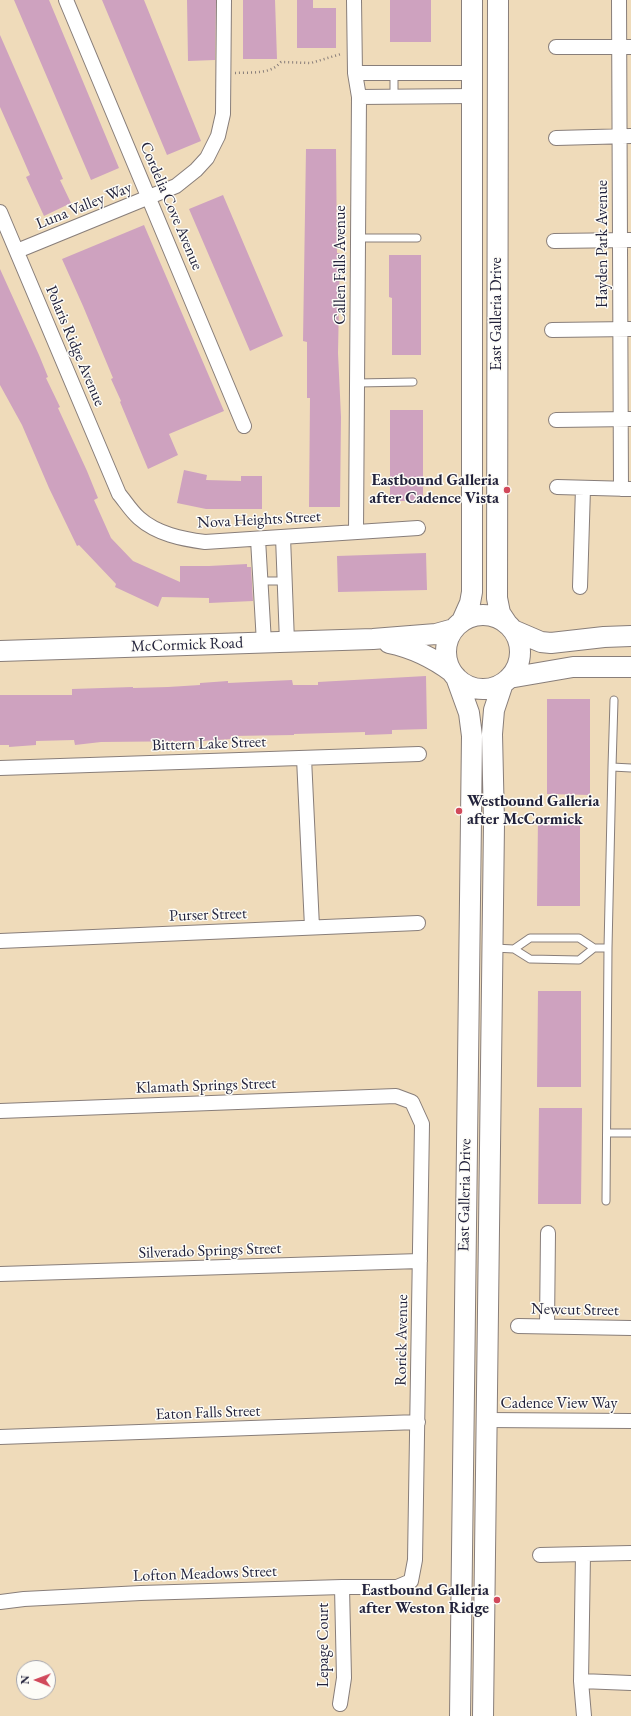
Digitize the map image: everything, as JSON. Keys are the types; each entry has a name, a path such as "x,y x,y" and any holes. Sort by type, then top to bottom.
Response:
{"main road":[{"name":"East Galleria Drive","path":"458,625 470,603 472,592 472,0"},
{"name":"East Galleria Drive","path":"498,0 497,598 500,612 511,628"},
{"path":"631,636 604,637 551,643 541,642 511,628 497,618 487,615 472,616 458,625 448,638 446,651 448,665 454,675 468,686 475,688 489,688 506,680 557,668 631,667"},
{"name":"McCormick Road","path":"0,651 373,639 436,634 458,625"},
{"path":"506,680 514,672 520,658 519,642 511,628"},
{"name":"McCormick Road","path":"373,639 418,651 430,656 454,675"},
{"name":"East Galleria Drive","path":"454,675 469,713 472,736 460,1716"},
{"name":"East Galleria Drive","path":"483,1716 494,823 492,734 494,710 506,680"}],"street":[{"name":"Cordelia Cove Avenue","path":"66,0 244,426"},
{"name":"Luna Valley Way","path":"17,252 98,217 149,199 176,186 196,170 207,158 218,136 223,114 224,0"},
{"name":"Callen Falls Avenue","path":"354,0 354,54 355,73 359,97 356,531"},
{"name":"Hayden Park Avenue","path":"619,0 625,47 626,489"},
{"path":"556,47 625,47"},
{"path":"355,73 472,74"},
{"path":"359,97 473,96"},
{"path":"556,138 625,136"},
{"name":"Polaris Ridge Avenue","path":"0,212 119,494"},
{"path":"554,241 626,240"},
{"path":"552,330 626,329"},
{"path":"556,420 626,419"},
{"path":"557,487 626,489"},
{"path":"580,587 583,488"},
{"name":"Nova Heights Street","path":"119,494 139,518 161,531 184,539 205,542 418,528"},
{"path":"283,537 288,642"},
{"path":"258,539 264,643"},
{"name":"Bittern Lake Street","path":"0,768 419,754"},
{"path":"304,758 312,927"},
{"name":"Purser Street","path":"0,941 418,922"},
{"name":"Klamath Springs Street","path":"0,1111 396,1096 412,1102"},
{"name":"Rorick Avenue","path":"411,1581 415,1560 422,1124 412,1102"},
{"path":"547,1326 548,1233"},
{"name":"Silverado Springs Street","path":"0,1274 420,1261"},
{"name":"Newcut Street","path":"518,1326 631,1328"},
{"name":"Cadence View Way","path":"486,1420 631,1421"},
{"name":"Eaton Falls Street","path":"0,1437 418,1422"},
{"path":"540,1555 631,1553"},
{"path":"583,1554 581,1681 584,1716"},
{"name":"Lofton Meadows Street","path":"0,1602 24,1599 141,1593 342,1587 397,1587 411,1581"},
{"name":"Lepage Court","path":"340,1704 344,1678 342,1587"},
{"path":"581,1681 631,1683"}],"lane":[{"path":"394,73 394,96"},
{"path":"358,238 417,238"},
{"path":"357,383 413,382"},
{"path":"260,582 285,581"},
{"path":"606,1201 608,1133 608,948 614,700"},
{"path":"612,767 631,768"},
{"path":"514,949 530,938 579,938 594,948 608,948"},
{"path":"492,948 514,949 530,959 578,960 594,948"},
{"path":"608,1133 631,1133"}],"path":[{"path":"223,73 270,71 276,68 281,62 311,63 339,54 354,54"}],"building":[{"path":"14,0 49,0 119,168 91,180"},
{"path":"102,0 144,0 201,141 167,155"},
{"path":"187,0 216,0 215,60 188,61"},
{"path":"243,0 275,0 277,59 243,59"},
{"path":"297,0 313,0 313,8 336,8 336,48 297,48"},
{"path":"390,0 431,0 431,42 390,42"},
{"path":"0,35 63,179 60,180 71,203 44,216 26,177 30,175 0,107"},
{"path":"306,149 336,149 337,253 340,253 338,353 341,417 340,507 309,507 310,398 307,398 307,342 303,341"},
{"path":"223,195 283,336 250,351 189,209"},
{"path":"144,225 224,411 169,434 178,455 148,469 111,379 113,378 62,259"},
{"path":"389,255 421,255 421,355 392,355 392,298 389,297"},
{"path":"0,269 39,355 48,377 46,378 60,407 58,408 87,471 98,498 94,500 111,538 133,561 180,582 180,566 247,564 247,567 251,567 253,601 209,603 209,598 162,597 158,607 115,587 116,584 79,545 77,546 49,488 22,425 0,385"},
{"path":"390,410 423,410 423,501 390,501"},
{"path":"184,470 207,475 206,480 241,481 241,476 262,476 262,509 206,509 177,503"},
{"path":"426,553 427,590 338,592 337,556"},
{"path":"426,676 427,729 392,730 392,734 365,735 365,732 231,736 231,739 203,741 101,742 75,745 74,740 36,741 36,745 9,747 9,745 0,745 0,695 72,695 72,689 168,687 228,681 228,683 292,680 293,685 318,685 318,682"},
{"path":"547,699 590,699 590,795 547,794"},
{"path":"538,817 580,817 580,906 537,906"},
{"path":"538,991 581,991 581,1087 537,1087"},
{"path":"539,1108 582,1108 581,1204 538,1204"}],"place":[{"name":"Eastbound Galleria after Cadence Vista","path":"507,490"},
{"name":"Westbound Galleria after McCormick","path":"459,811"},
{"name":"Eastbound Galleria after Weston Ridge","path":"497,1600"}]}
